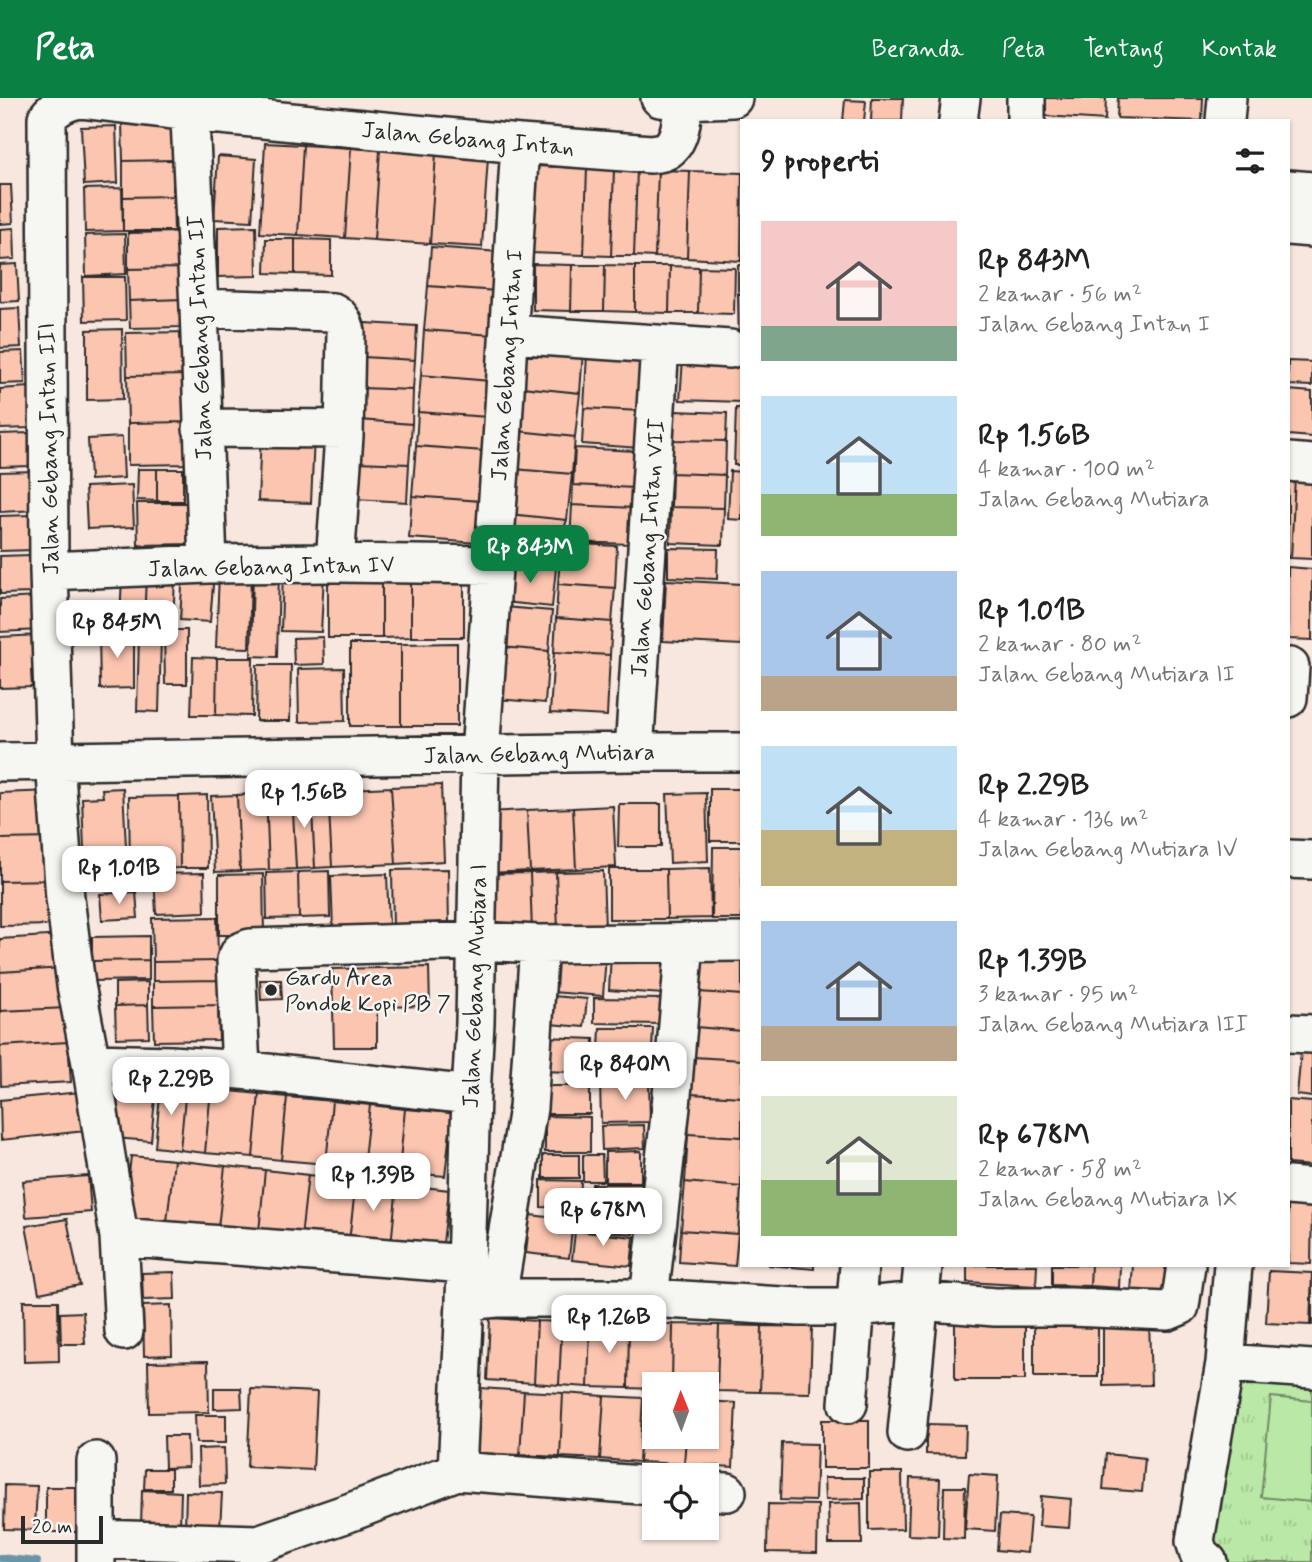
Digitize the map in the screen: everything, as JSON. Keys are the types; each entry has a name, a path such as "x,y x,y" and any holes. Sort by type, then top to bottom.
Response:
{"street":[{"path":"676,99 733,98"},
{"path":"958,119 961,98"},
{"path":"1026,98 1026,119"},
{"path":"1225,119 1227,98"},
{"name":"Jalan Gebang Intan","path":"46,137 47,118 54,109 66,102 80,99 189,105 520,144 652,154 667,151 680,131 676,99"},
{"name":"Jalan Gebang Intan II","path":"189,105 208,564"},
{"name":"Jalan Gebang Intan III","path":"46,137 49,571 55,761 65,898 76,985 119,1237 124,1331"},
{"name":"Jalan Gebang Intan I","path":"480,754 520,144"},
{"path":"1290,189 1312,191"},
{"path":"1290,226 1312,228"},
{"path":"199,307 333,312 340,317 346,331 344,429 335,563"},
{"path":"509,334 730,349"},
{"name":"Jalan Gebang Intan VII","path":"634,752 660,345"},
{"path":"202,428 344,429"},
{"path":"1290,462 1312,464"},
{"name":"Jalan Gebang Intan IV","path":"49,571 208,564 493,565"},
{"name":"Jalan Gebang Mutiara","path":"0,762 740,752"},
{"name":"Jalan Gebang Mutiara I","path":"480,754 475,1023 466,1264 481,1300"},
{"path":"1290,859 1312,860"},
{"path":"241,1070 235,971 240,952 250,948 477,942 740,942"},
{"path":"649,1298 671,1107 685,942"},
{"path":"457,1471 481,1300 528,1108 539,944"},
{"path":"1290,1032 1312,1034"},
{"path":"91,1063 241,1070 471,1095"},
{"path":"1290,1186 1312,1188"},
{"path":"119,1237 466,1264"},
{"path":"848,1404 859,1267"},
{"path":"907,1433 923,1267"},
{"path":"481,1300 649,1298 789,1307 855,1307 919,1301 995,1307 1168,1311 1180,1306 1186,1267"},
{"path":"1202,1551 1225,1363 1233,1267"},
{"path":"1225,1363 1312,1369"},
{"path":"96,1461 97,1548 258,1544 457,1471 642,1485"}],"green space":[{"path":"1230,1380 1312,1386 1312,1562 1209,1562"},
{"path":"1271,1397 1312,1401 1310,1502 1261,1497"}],"building":[{"path":"872,98 903,98 902,119 871,119"},
{"path":"1032,98 1106,98 1105,119 1030,115"},
{"path":"1118,98 1203,98 1202,119 1117,118"},
{"path":"845,100 866,101 864,119 843,119"},
{"path":"122,123 172,123 173,160 123,161"},
{"path":"116,126 118,183 84,185 81,127"},
{"path":"265,143 303,145 298,235 260,233"},
{"path":"303,145 351,148 345,238 298,235"},
{"path":"351,148 380,150 374,240 345,238"},
{"path":"380,150 436,153 430,244 374,240"},
{"path":"436,153 488,157 482,247 430,244"},
{"path":"218,156 256,159 252,221 214,219"},
{"path":"173,160 173,196 123,197 123,161"},
{"path":"534,166 587,168 584,255 531,253"},
{"path":"587,168 614,169 611,256 584,255"},
{"path":"614,169 637,169 634,256 611,256"},
{"path":"637,169 658,170 655,257 634,256"},
{"path":"658,170 690,171 687,258 655,257"},
{"path":"690,171 740,173 740,261 687,258"},
{"path":"0,185 11,185 13,223 0,224"},
{"path":"122,188 123,231 85,232 84,189"},
{"path":"173,196 174,231 123,231 123,197"},
{"path":"256,226 257,276 218,277 218,227"},
{"path":"14,228 15,259 0,260 0,229"},
{"path":"181,232 181,268 128,269 128,233"},
{"path":"125,234 126,274 86,276 85,235"},
{"path":"266,239 295,239 295,274 265,273"},
{"path":"295,239 331,240 331,275 295,274"},
{"path":"431,247 500,252 497,291 428,286"},
{"path":"17,264 19,301 0,302 0,265"},
{"path":"533,264 572,265 571,311 533,310"},
{"path":"572,265 605,265 604,311 571,311"},
{"path":"605,265 635,266 635,312 604,311"},
{"path":"738,265 740,265 740,294"},
{"path":"635,266 670,266 669,313 635,312"},
{"path":"670,266 699,267 698,313 669,313"},
{"path":"699,267 735,268 734,314 698,313"},
{"path":"181,268 182,299 129,301 128,269"},
{"path":"83,277 125,277 126,320 84,321"},
{"path":"428,286 497,291 493,335 424,330"},
{"path":"740,294 740,348 739,348"},
{"path":"182,299 183,327 130,328 129,301"},
{"path":"19,308 21,347 0,348 0,309"},
{"path":"365,323 417,326 415,360 363,357"},
{"path":"122,329 123,399 87,400 87,330"},
{"path":"424,330 493,335 490,381 421,375"},
{"path":"189,332 190,375 127,376 126,333"},
{"path":"527,346 583,351 580,393 522,387"},
{"path":"23,351 25,383 0,384 0,352"},
{"path":"587,354 642,357 641,411 584,408"},
{"path":"363,357 415,360 413,390 362,388"},
{"path":"683,359 740,359 740,402 680,400"},
{"path":"1290,361 1312,362 1312,386 1290,385"},
{"path":"190,375 190,422 128,423 127,376"},
{"path":"421,375 490,381 488,417 418,412"},
{"path":"29,387 31,428 0,429 0,389"},
{"path":"522,387 580,393 575,437 518,431"},
{"path":"362,388 413,390 412,424 359,420"},
{"path":"1290,390 1312,392 1312,437 1290,435"},
{"path":"584,408 641,411 641,448 582,444"},
{"path":"736,408 740,408 740,465 734,465"},
{"path":"674,411 727,413 726,441 673,440"},
{"path":"418,412 488,417 484,451 416,446"},
{"path":"359,420 412,424 409,464 357,462"},
{"path":"190,422 191,464 128,465 128,423"},
{"path":"518,431 575,437 572,474 514,469"},
{"path":"29,433 30,466 0,467 0,434"},
{"path":"261,434 314,436 311,503 258,501"},
{"path":"122,437 124,478 90,480 88,439"},
{"path":"673,440 726,441 725,475 672,473"},
{"path":"416,446 484,451 481,501 412,496"},
{"path":"575,448 637,451 635,488 573,485"},
{"path":"357,462 409,464 407,502 355,499"},
{"path":"138,469 157,469 157,501 137,500"},
{"path":"157,469 183,469 183,501 157,501"},
{"path":"514,469 572,474 567,520 509,514"},
{"path":"35,471 37,510 0,512 0,472"},
{"path":"730,471 740,472 740,520 728,519"},
{"path":"672,473 725,475 724,508 671,507"},
{"path":"1290,476 1295,476 1291,558"},
{"path":"1295,476 1312,477 1312,559 1291,558"},
{"path":"132,485 134,527 87,529 85,487"},
{"path":"573,485 635,488 634,508 572,505"},
{"path":"412,496 481,501 478,543 409,538"},
{"path":"137,503 194,503 194,544 138,545"},
{"path":"572,505 634,508 632,544 570,542"},
{"path":"671,507 724,508 723,545 670,543"},
{"path":"509,514 567,520 554,554 506,550"},
{"path":"32,515 34,550 0,551 0,516"},
{"path":"561,543 617,546 615,588 558,584"},
{"path":"668,548 718,549 717,579 668,577"},
{"path":"31,555 32,593 0,594 0,556"},
{"path":"507,563 556,568 552,607 504,602"},
{"path":"1290,567 1312,569 1312,640 1290,639"},
{"path":"183,570 214,573 210,622 180,620"},
{"path":"411,570 464,570 464,637 411,637"},
{"path":"411,570 411,637 382,638 382,571"},
{"path":"253,571 279,571 277,657 251,656"},
{"path":"328,571 382,571 382,638 328,638"},
{"path":"283,572 324,574 321,632 281,631"},
{"path":"219,573 251,574 249,648 216,647"},
{"path":"122,575 146,577 144,622 120,621"},
{"path":"146,577 175,578 173,624 144,622"},
{"path":"666,580 740,584 740,645 663,641"},
{"path":"558,584 615,588 612,622 556,618"},
{"path":"38,597 40,630 0,632 0,599"},
{"path":"504,607 552,611 549,651 501,647"},
{"path":"556,618 612,622 610,655 554,652"},
{"path":"164,630 187,630 187,684 165,684"},
{"path":"134,631 134,688 100,689 99,632"},
{"path":"39,635 40,670 31,671 32,687 0,688 0,637"},
{"path":"139,637 161,638 159,712 137,711"},
{"path":"323,637 324,664 294,665 293,638"},
{"path":"457,643 457,726 401,726 401,644"},
{"path":"350,644 401,644 401,726 350,726"},
{"path":"501,647 549,651 545,703 497,699"},
{"path":"554,652 610,655 607,716 550,713"},
{"path":"193,657 217,658 216,715 191,715"},
{"path":"217,658 253,658 252,716 216,715"},
{"path":"257,665 291,665 290,721 256,721"},
{"path":"344,668 345,721 299,722 298,669"},
{"path":"441,785 444,861 396,864 391,787"},
{"path":"391,787 396,864 332,867 328,790"},
{"path":"123,788 126,847 84,849 82,798 103,797 102,789"},
{"path":"710,789 740,789 740,841 710,841"},
{"path":"328,790 332,867 315,868 311,791"},
{"path":"52,791 53,838 0,839 0,793"},
{"path":"311,791 315,868 296,869 292,792"},
{"path":"292,792 296,869 269,870 266,793"},
{"path":"266,793 269,870 240,871 237,795"},
{"path":"706,793 708,861 670,863 667,794"},
{"path":"207,795 208,868 180,868 179,796"},
{"path":"237,795 240,871 215,872 211,796"},
{"path":"179,796 180,868 130,869 129,797"},
{"path":"619,804 661,804 661,847 618,847"},
{"path":"613,806 616,867 576,869 573,808"},
{"path":"573,808 576,869 530,871 527,810"},
{"path":"527,810 530,871 489,873 486,812"},
{"path":"53,838 54,880 0,881 0,839"},
{"path":"713,847 740,847 740,919 712,919"},
{"path":"710,868 711,918 667,919 666,869"},
{"path":"448,869 449,927 393,928 392,870"},
{"path":"609,869 666,869 667,919 609,919"},
{"path":"329,871 330,917 299,918 298,872"},
{"path":"603,871 605,929 558,931 556,872"},
{"path":"298,872 299,918 267,919 266,873"},
{"path":"556,872 558,931 532,932 530,873"},
{"path":"204,873 205,912 156,914 154,874"},
{"path":"530,873 532,932 491,933 489,874"},
{"path":"263,874 264,935 219,935 219,875"},
{"path":"387,874 389,926 333,929 331,876"},
{"path":"54,880 55,925 0,926 0,881"},
{"path":"136,892 138,918 102,920 100,894"},
{"path":"217,917 218,961 153,962 152,918"},
{"path":"63,935 64,968 0,972 0,939"},
{"path":"149,936 149,960 92,961 92,937"},
{"path":"555,950 606,955 603,996 552,992"},
{"path":"702,950 740,953 740,995 699,992"},
{"path":"611,953 666,956 663,994 609,990"},
{"path":"149,960 149,980 93,981 92,961"},
{"path":"218,961 218,980 153,981 153,962"},
{"path":"429,967 430,1006 377,1007 377,1047 334,1047 332,969"},
{"path":"64,968 67,1008 0,1011 0,972"},
{"path":"218,980 218,1005 153,1006 153,981"},
{"name":"Gardu Area Pondok Kopi PB 7","path":"260,980 281,980 282,999 261,1000"},
{"path":"148,982 148,1005 115,1006 115,983"},
{"path":"699,992 740,995 740,1031 696,1027"},
{"path":"553,996 587,999 584,1027 550,1024"},
{"path":"594,998 663,999 663,1024 594,1023"},
{"path":"148,1005 149,1037 116,1038 115,1006"},
{"path":"218,1005 219,1040 154,1041 153,1006"},
{"path":"67,1008 68,1042 0,1046 0,1011"},
{"path":"696,1027 740,1031 740,1060 694,1057"},
{"path":"600,1028 653,1028 652,1051 599,1050"},
{"path":"545,1037 594,1039 593,1073 544,1071"},
{"path":"1302,1041 1312,1042 1312,1097 1297,1095"},
{"path":"68,1042 71,1082 1,1086 0,1046"},
{"path":"599,1050 652,1051 652,1078 599,1077"},
{"path":"694,1057 740,1060 740,1097 691,1094"},
{"path":"649,1081 650,1122 601,1123 600,1082"},
{"path":"119,1084 156,1088 151,1141 114,1138"},
{"path":"161,1085 186,1087 180,1150 155,1147"},
{"path":"544,1086 590,1086 590,1114 544,1114"},
{"path":"186,1087 211,1089 205,1153 180,1150"},
{"path":"211,1089 259,1094 253,1157 205,1153"},
{"path":"80,1092 85,1131 1,1140 0,1100"},
{"path":"259,1094 287,1097 281,1160 253,1157"},
{"path":"691,1094 740,1097 740,1137 688,1134"},
{"path":"287,1097 332,1101 326,1164 281,1160"},
{"path":"1290,1100 1312,1102 1312,1166 1290,1164"},
{"path":"332,1101 370,1105 363,1168 326,1164"},
{"path":"370,1105 405,1109 399,1172 363,1168"},
{"path":"405,1109 452,1113 445,1176 399,1172"},
{"path":"545,1116 590,1117 590,1152 545,1152"},
{"path":"644,1125 645,1148 602,1150 601,1126"},
{"path":"688,1134 740,1137 740,1187 685,1182"},
{"path":"641,1151 641,1182 605,1182 605,1152"},
{"path":"543,1155 579,1155 579,1178 543,1178"},
{"path":"583,1155 602,1155 603,1181 583,1181"},
{"path":"131,1156 174,1160 167,1222 124,1218"},
{"path":"174,1160 225,1166 218,1228 167,1222"},
{"path":"225,1166 265,1170 259,1232 218,1228"},
{"path":"265,1170 308,1175 301,1237 259,1232"},
{"path":"308,1175 356,1180 349,1242 301,1237"},
{"path":"88,1176 91,1212 26,1217 23,1181"},
{"path":"356,1180 397,1184 391,1246 349,1242"},
{"path":"541,1180 581,1181 580,1208 541,1207"},
{"path":"685,1182 740,1187 738,1234 681,1230"},
{"path":"397,1184 449,1190 442,1252 391,1246"},
{"path":"592,1184 649,1184 649,1205 592,1205"},
{"path":"1290,1202 1312,1204 1311,1264 1290,1263"},
{"path":"590,1207 635,1210 633,1234 588,1230"},
{"path":"530,1215 573,1220 569,1258 526,1253"},
{"path":"67,1219 80,1285 39,1293 26,1226"},
{"path":"681,1230 738,1234 735,1266 679,1262"},
{"path":"575,1231 634,1237 631,1266 572,1260"},
{"path":"967,1267 1037,1267 1036,1286 967,1282"},
{"path":"1052,1267 1091,1267 1090,1286 1052,1285"},
{"path":"1091,1267 1120,1267 1119,1288 1090,1286"},
{"path":"1133,1267 1171,1267 1169,1293 1131,1292"},
{"path":"1269,1271 1312,1273 1310,1325 1266,1323"},
{"path":"174,1272 175,1299 143,1300 142,1273"},
{"path":"1312,1274 1312,1325 1310,1325"},
{"path":"23,1301 58,1301 59,1361 24,1362"},
{"path":"171,1305 172,1355 144,1356 143,1306"},
{"path":"1034,1311 1098,1311 1098,1377 1034,1377"},
{"path":"83,1312 85,1344 61,1344 60,1313"},
{"path":"955,1313 1025,1313 1025,1380 955,1380"},
{"path":"490,1318 537,1321 534,1383 487,1380"},
{"path":"1149,1320 1151,1385 1103,1386 1103,1321"},
{"path":"537,1321 562,1322 559,1385 534,1383"},
{"path":"562,1322 590,1322 588,1387 559,1385"},
{"path":"590,1322 629,1323 628,1388 588,1387"},
{"path":"629,1323 673,1324 672,1372 642,1372 642,1389 628,1388"},
{"path":"673,1324 719,1325 718,1372 672,1372"},
{"path":"719,1325 762,1326 760,1392 719,1391"},
{"path":"762,1326 812,1327 810,1393 760,1392"},
{"path":"208,1361 209,1412 149,1413 148,1362"},
{"path":"214,1388 241,1388 242,1408 214,1409"},
{"path":"480,1388 524,1391 520,1455 476,1453"},
{"path":"251,1389 317,1392 313,1470 247,1467"},
{"path":"524,1391 563,1393 560,1457 520,1455"},
{"path":"563,1393 604,1396 600,1459 560,1457"},
{"path":"604,1396 642,1398 639,1462 600,1459"},
{"path":"719,1402 736,1403 733,1467 719,1466 719,1463 684,1463 685,1449 719,1449"},
{"path":"642,1414 642,1449 685,1449 684,1463 639,1462"},
{"path":"195,1415 226,1415 226,1443 196,1443"},
{"path":"822,1420 869,1420 869,1468 822,1468"},
{"path":"926,1424 966,1425 965,1455 926,1454"},
{"path":"164,1436 187,1436 188,1467 165,1468"},
{"path":"782,1443 817,1444 815,1501 780,1500"},
{"path":"224,1448 225,1484 199,1485 198,1449"},
{"path":"1106,1454 1145,1458 1142,1492 1103,1489"},
{"path":"145,1469 171,1469 171,1489 144,1489"},
{"path":"869,1472 902,1472 903,1529 869,1530"},
{"path":"969,1474 998,1476 995,1531 965,1529"},
{"path":"824,1478 864,1478 864,1499 825,1500"},
{"path":"910,1478 940,1479 938,1536 908,1535"},
{"path":"5,1485 37,1486 35,1530 4,1529"},
{"path":"46,1487 81,1487 81,1532 46,1532"},
{"path":"944,1487 965,1487 964,1539 943,1538"},
{"path":"142,1490 181,1492 180,1527 141,1526"},
{"path":"186,1492 222,1493 220,1528 185,1528"},
{"path":"1041,1496 1071,1499 1069,1528 1039,1526"},
{"path":"861,1503 862,1544 829,1544 828,1504"},
{"path":"768,1504 818,1505 817,1553 767,1552"},
{"path":"1000,1515 1030,1517 1027,1553 997,1550"}],"waterway":[{"path":"0,1558 37,1562"}],"place":[{"name":"Gardu Area Pondok Kopi PB 7","path":"271,990"}]}
